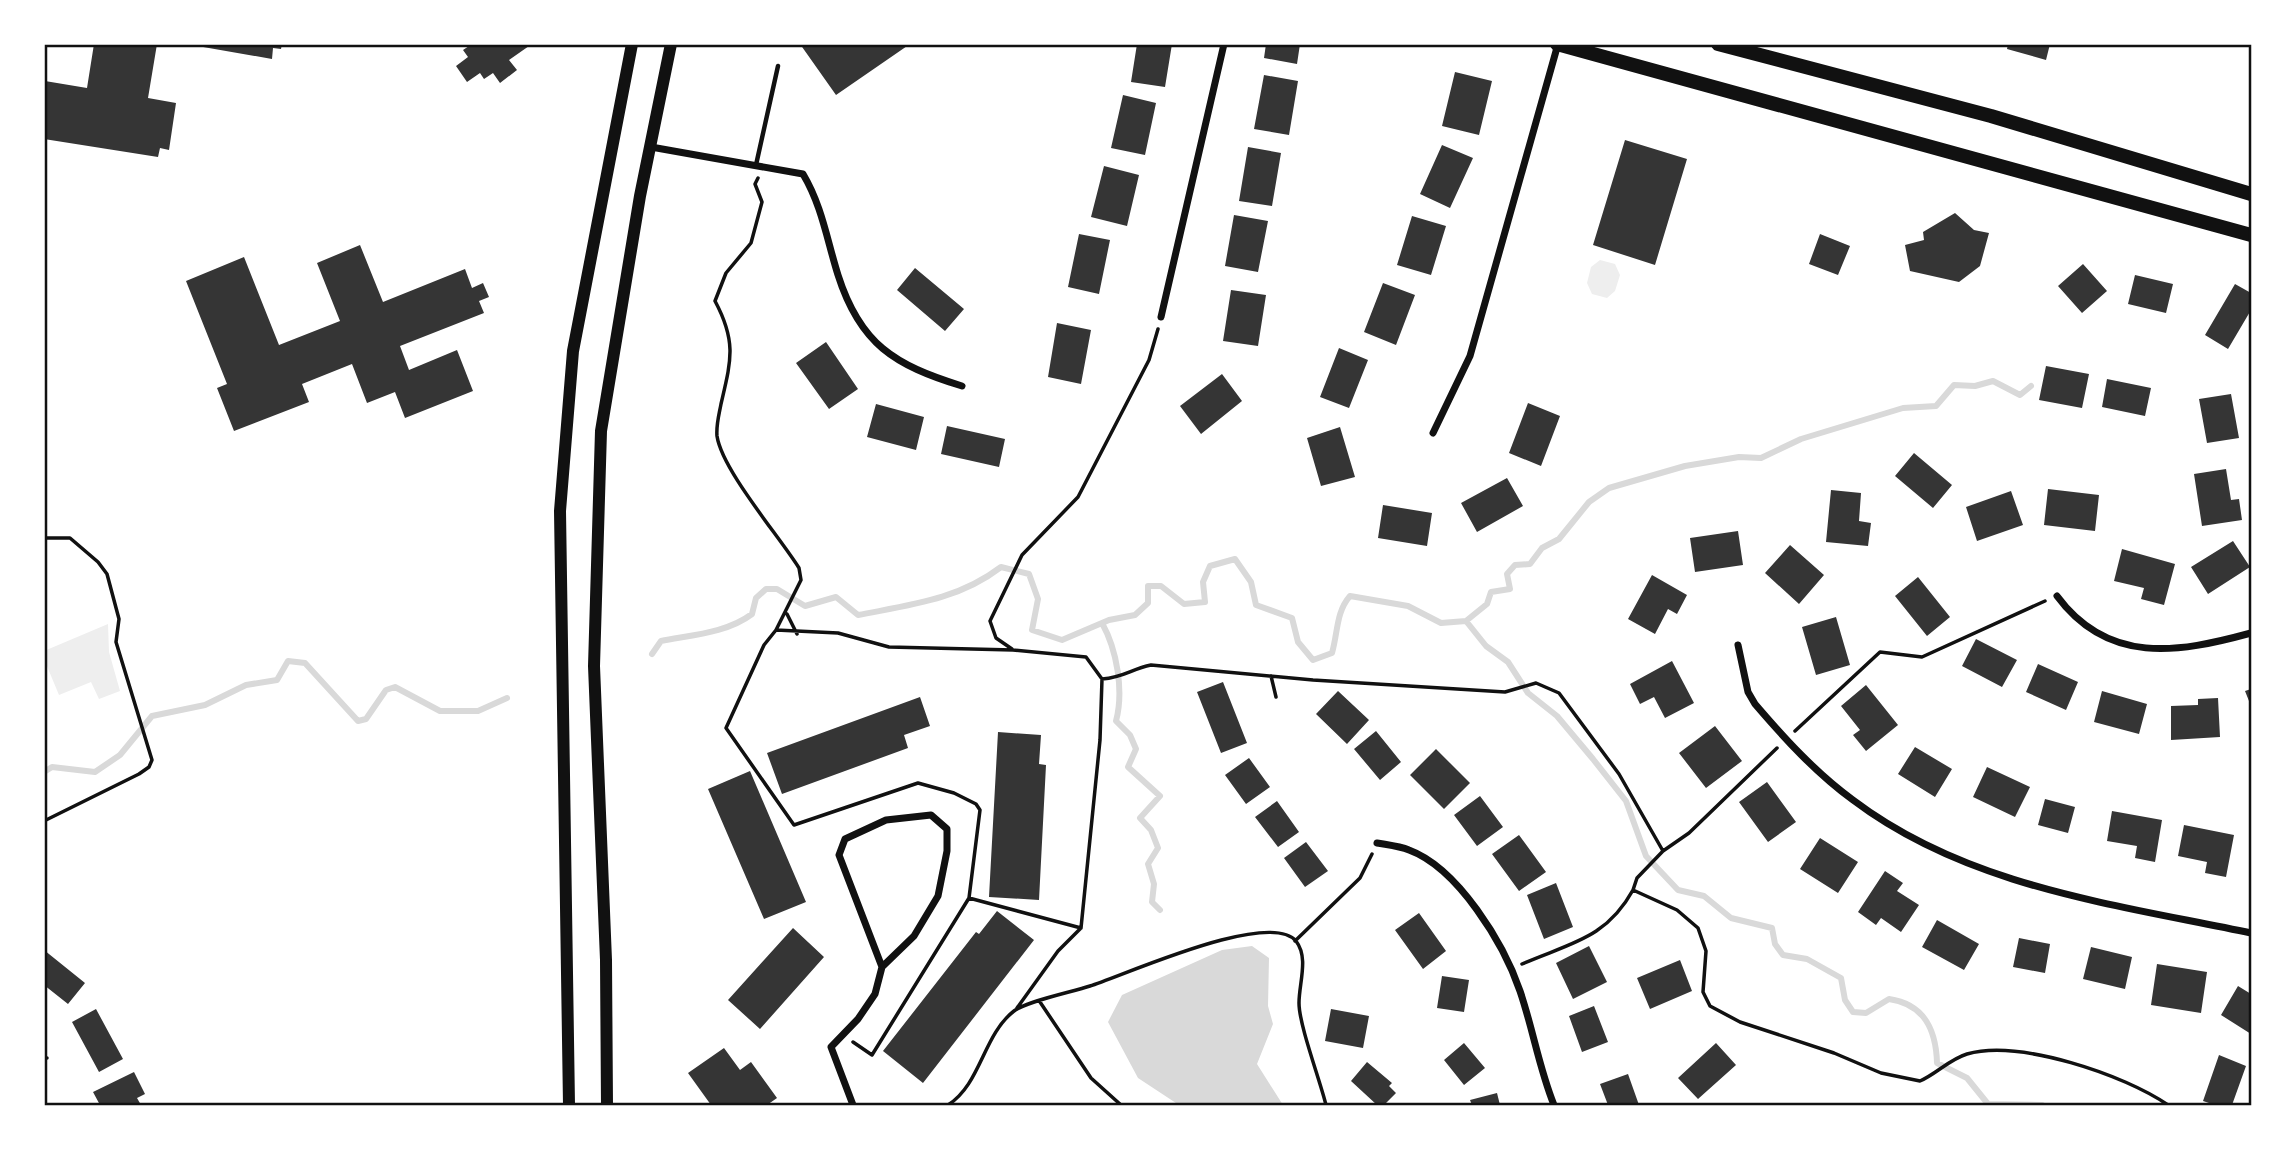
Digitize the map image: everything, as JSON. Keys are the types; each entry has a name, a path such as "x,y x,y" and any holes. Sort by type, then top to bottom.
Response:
{"main road":[{"path":"569,1105 560,511 573,351 632,44"},
{"path":"607,1105 606,960 594,666 601,431 671,44"},
{"path":"1558,44 2251,235"},
{"path":"1717,44 1991,116 2251,194"}],"street":[{"path":"1161,317 1224,44"},
{"path":"1433,433 1470,356 1558,44"},
{"path":"651,147 803,174 817,202 838,274 853,313 873,343 934,378 962,386"},
{"path":"2057,596 2073,618 2101,636 2141,647 2196,647 2251,633"},
{"path":"1738,645 1748,692 1755,704 1786,739 1824,777 1879,818 1932,848 1977,869 2027,885 2251,933"},
{"path":"853,1105 831,1047 858,1019 875,994 882,967 914,936 938,896 947,851 947,829 932,815 886,820 845,839 839,855 882,967"},
{"path":"1377,843 1409,850 1438,868 1464,894 1488,926 1511,970 1554,1105"}],"lane":[{"path":"760,166 778,66"}],"path":[{"path":"760,166 755,184 762,202 751,243 726,274 715,302 728,326 731,359 716,427 718,440 735,474 799,568 801,580 787,614 764,645 726,729 794,825 918,783 954,793 976,804 980,810 969,898 872,1055 843,1035"},
{"path":"1013,650 996,638 990,621 1022,555 1078,497 1149,360 1161,317"},
{"path":"44,538 70,538 98,562 107,574 119,619 116,642 152,760 149,767 44,821"},
{"path":"1511,970 1584,940 1604,928 1621,913 1643,872 1663,852 1689,833 1880,652 1922,657 2057,596"},
{"path":"787,614 797,634"},
{"path":"776,630 797,634 838,634 889,647 1013,650 1086,657 1096,666 1102,678 1100,740 1081,928 1058,951 993,1040 966,1090 948,1105"},
{"path":"1102,678 1128,675 1139,667 1151,665 1404,687 1504,692 1531,683 1559,693 1619,774 1663,852"},
{"path":"1270,675 1276,697"},
{"path":"1295,941 1360,878 1377,843"},
{"path":"1633,890 1678,910 1698,928 1706,951 1703,992 1710,1006 1740,1022 1834,1053 1881,1073 1920,1081 1963,1055 1993,1052 2063,1060 2145,1089 2168,1105"},
{"path":"969,898 1081,928"},
{"path":"1015,1010 1234,937 1279,932 1295,941 1303,956 1299,1006 1326,1105"},
{"path":"1040,1002 1091,1078 1121,1105"}],"shaded area":[{"path":"1600,260 1615,264 1620,275 1615,291 1607,298 1592,294 1587,283 1591,267"},
{"path":"108,624 109,652 120,691 99,699 91,682 59,695 44,659 44,651"},
{"path":"1252,946 1269,958 1268,1006 1273,1024 1257,1064 1283,1105 1179,1105 1138,1078 1108,1022 1122,995 1222,950"}],"building":[{"path":"94,44 157,44 148,98 176,103 169,150 160,148 158,157 44,139 45,81 87,88"},
{"path":"186,44 282,44 281,49 273,48 272,59"},
{"path":"472,44 529,46 509,60 517,70 500,83 493,73 484,79 480,73 467,82 456,66 468,57 463,50"},
{"path":"800,44 910,44 836,95"},
{"path":"1137,44 1172,44 1165,87 1131,82"},
{"path":"1266,44 1300,44 1297,64 1264,58"},
{"path":"2008,44 2050,44 2046,60 2007,49"},
{"path":"1455,72 1492,81 1479,135 1442,126"},
{"path":"1264,75 1298,81 1289,135 1254,129"},
{"path":"1123,95 1156,103 1145,155 1111,148"},
{"path":"1625,140 1687,159 1655,265 1593,245"},
{"path":"1442,145 1473,158 1450,208 1420,194"},
{"path":"1248,147 1281,153 1272,206 1239,201"},
{"path":"1104,166 1139,175 1127,226 1091,217"},
{"path":"1955,213 1974,230 1989,233 1980,266 1959,282 1910,271 1905,245 1924,240 1923,232"},
{"path":"1234,215 1268,221 1258,272 1225,266"},
{"path":"1412,216 1446,226 1431,275 1397,265"},
{"path":"1079,234 1110,240 1099,294 1068,287"},
{"path":"1820,234 1850,246 1838,275 1809,264"},
{"path":"360,245 383,302 465,269 472,288 483,283 489,297 479,301 484,313 400,346 409,370 457,350 473,391 405,418 395,392 367,403 352,364 302,384 309,402 234,431 217,388 227,384 186,281 244,257 279,345 340,321 317,263"},
{"path":"2083,264 2107,291 2082,313 2058,286"},
{"path":"915,268 964,309 945,331 897,290"},
{"path":"2135,275 2173,284 2166,313 2128,304"},
{"path":"1383,283 1415,295 1396,345 1364,332"},
{"path":"2235,284 2251,293 2251,310 2228,349 2205,335"},
{"path":"1231,290 1266,295 1258,346 1223,341"},
{"path":"1057,323 1091,330 1081,384 1048,377"},
{"path":"826,342 858,389 829,409 796,363"},
{"path":"1339,348 1368,360 1349,408 1320,397"},
{"path":"2046,366 2089,374 2082,408 2039,400"},
{"path":"1222,374 1242,401 1201,434 1180,406"},
{"path":"2107,379 2151,388 2145,416 2102,407"},
{"path":"2231,394 2239,438 2207,443 2199,399"},
{"path":"1528,403 1560,416 1541,466 1509,453"},
{"path":"876,404 924,417 916,450 867,437"},
{"path":"947,426 1005,439 999,467 941,454"},
{"path":"1340,427 1355,477 1321,486 1307,438"},
{"path":"1914,453 1952,485 1933,508 1895,476"},
{"path":"2226,469 2231,500 2239,499 2242,520 2202,526 2194,474"},
{"path":"1507,478 1523,506 1477,532 1461,503"},
{"path":"2048,489 2099,495 2095,531 2044,525"},
{"path":"1831,490 1861,493 1859,521 1871,523 1868,546 1826,542"},
{"path":"2011,491 2023,525 1977,541 1966,507"},
{"path":"1383,505 1432,513 1427,546 1378,538"},
{"path":"1738,531 1743,565 1695,572 1690,538"},
{"path":"2233,541 2250,567 2208,594 2191,567"},
{"path":"1790,545 1824,575 1799,604 1765,573"},
{"path":"2122,549 2175,564 2164,605 2141,599 2144,588 2114,581"},
{"path":"1652,575 1687,595 1677,614 1668,609 1655,634 1628,619"},
{"path":"1918,577 1950,617 1927,636 1895,596"},
{"path":"1836,617 1850,665 1816,675 1802,627"},
{"path":"1976,639 2017,660 2002,687 1962,666"},
{"path":"1672,661 1694,703 1665,718 1654,697 1640,704 1630,684"},
{"path":"2038,664 2078,682 2066,710 2026,692"},
{"path":"1223,682 1247,743 1221,753 1197,692"},
{"path":"1866,685 1898,725 1866,751 1853,735 1860,730 1841,706"},
{"path":"2251,689 2251,706 2245,691"},
{"path":"1338,691 1369,720 1347,744 1316,714"},
{"path":"2102,691 2147,704 2139,734 2094,722"},
{"path":"920,697 930,726 904,735 908,748 782,794 767,753"},
{"path":"2218,698 2220,737 2171,740 2171,706 2198,705 2198,699"},
{"path":"1715,726 1742,761 1706,788 1679,753"},
{"path":"1376,731 1401,762 1380,780 1354,749"},
{"path":"998,732 1041,735 1039,764 1046,765 1039,900 989,897"},
{"path":"1915,747 1952,769 1935,797 1898,774"},
{"path":"1436,749 1470,783 1444,809 1410,775"},
{"path":"1249,758 1270,787 1246,804 1225,775"},
{"path":"1987,767 2030,787 2015,817 1973,797"},
{"path":"750,771 806,902 764,919 708,789"},
{"path":"1767,782 1796,822 1768,842 1739,802"},
{"path":"1480,796 1503,827 1477,846 1454,815"},
{"path":"2045,799 2075,807 2068,833 2038,825"},
{"path":"1277,801 1299,832 1278,847 1255,817"},
{"path":"2112,811 2162,820 2155,862 2135,858 2137,846 2107,841"},
{"path":"2184,825 2234,835 2226,877 2205,873 2207,862 2178,856"},
{"path":"1519,835 1546,872 1519,891 1492,854"},
{"path":"1820,838 1858,862 1838,893 1800,869"},
{"path":"1306,842 1328,871 1305,887 1284,858"},
{"path":"1885,871 1903,883 1897,891 1919,905 1901,932 1881,918 1876,925 1858,912"},
{"path":"1556,883 1573,927 1544,939 1527,895"},
{"path":"997,911 1034,940 923,1083 883,1051 976,932 979,934"},
{"path":"1419,913 1446,951 1423,969 1395,930"},
{"path":"1937,920 1979,944 1964,970 1922,947"},
{"path":"793,928 824,957 760,1029 728,1000"},
{"path":"2019,938 2050,944 2045,973 2013,967"},
{"path":"1589,946 1607,982 1573,999 1556,963"},
{"path":"2091,947 2132,957 2125,989 2083,979"},
{"path":"44,950 85,983 68,1004 44,985"},
{"path":"1680,960 1692,991 1650,1009 1637,978"},
{"path":"2157,964 2207,972 2201,1013 2151,1005"},
{"path":"1442,976 1469,980 1464,1012 1437,1008"},
{"path":"2238,986 2251,994 2251,1034 2221,1015"},
{"path":"1594,1006 1608,1042 1582,1052 1569,1016"},
{"path":"96,1009 123,1059 99,1072 72,1022"},
{"path":"1331,1009 1369,1016 1363,1048 1325,1041"},
{"path":"1464,1043 1485,1068 1464,1085 1444,1060"},
{"path":"1716,1043 1736,1065 1698,1099 1678,1078"},
{"path":"724,1048 740,1070 751,1062 777,1098 767,1105 711,1105 688,1073"},
{"path":"2219,1055 2246,1066 2232,1105 2215,1105 2203,1101"},
{"path":"1367,1062 1392,1083 1389,1086 1396,1093 1384,1105 1377,1105 1351,1081"},
{"path":"134,1072 145,1094 137,1098 141,1105 100,1105 93,1092"},
{"path":"1628,1074 1639,1105 1608,1105 1600,1084"},
{"path":"1497,1093 1500,1105 1472,1105 1470,1100"}],"waterway":[{"path":"652,654 661,641 708,632 742,620 752,614 756,598 766,589 777,589 805,606 836,597 858,615 950,594 968,587 1001,567 1029,574 1038,599 1032,630 1062,640 1109,620 1135,615 1148,603 1148,586 1161,586 1184,604 1205,602 1203,582 1210,566 1235,559 1251,582 1256,605 1292,618 1298,642 1313,660 1332,653 1340,616 1350,596 1408,606 1441,623 1466,621 1487,604 1491,592 1510,589 1507,574 1515,565 1530,564 1542,548 1559,539 1589,502 1609,488 1685,466 1739,457 1761,458 1801,439 1903,408 1936,406 1954,385 1975,386 1993,381 2020,395 2031,386"},
{"path":"1466,621 1486,646 1508,662 1528,693 1557,716 1593,759 1626,801 1646,856 1678,890 1704,896 1731,918 1772,928 1775,944 1783,955 1807,959 1841,978 1845,1000 1853,1012 1866,1013 1889,999 1911,1006 1926,1020 1931,1029 1937,1063 1967,1078 1988,1104 2042,1105"},
{"path":"1102,623 1112,645 1118,671 1116,721 1130,735 1136,749 1128,767 1160,796 1140,818 1151,830 1158,848 1148,864 1154,884 1152,902 1160,910"},
{"path":"44,772 52,767 95,772 120,755 152,716 205,705 246,685 277,680 288,661 305,663 358,721 366,719 386,690 395,687 440,711 478,711 507,698"}]}
